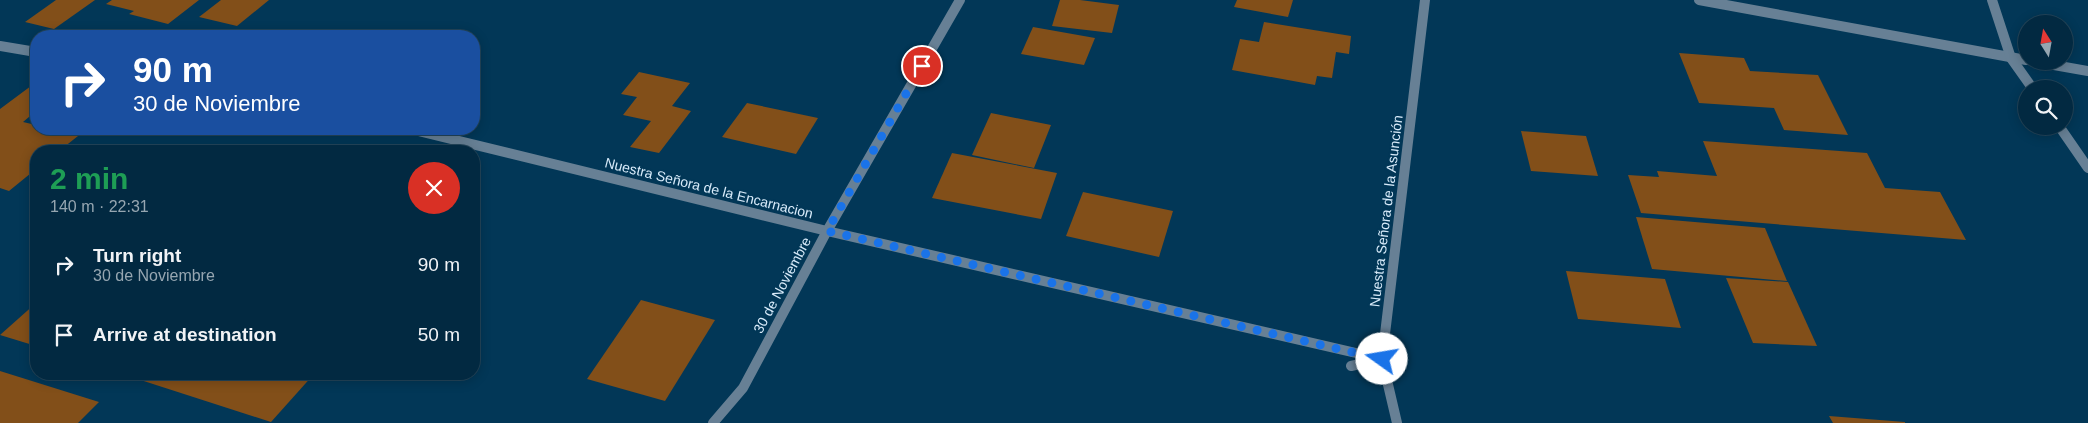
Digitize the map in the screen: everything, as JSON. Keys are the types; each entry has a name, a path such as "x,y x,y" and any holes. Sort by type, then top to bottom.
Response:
{"street":[{"name":"30 de Noviembre","path":"713,423 743,388 827,231 960,0"},
{"name":"Nuestra Señora de la Asunción","path":"1397,423 1382,359 1425,0"},
{"path":"1699,0 2018,59"},
{"path":"1992,0 2011,58 2026,80"},
{"path":"0,46 30,51"},
{"path":"2073,68 2088,71"},
{"name":"Nuestra Señora de la Encarnacion","path":"435,135 475,145"},
{"path":"2065,135 2088,168"},
{"name":"Nuestra Señora de la Encarnacion","path":"480,146 827,231 1382,359"},
{"path":"1351,366 1382,359"}],"building":[{"path":"56,0 95,0 54,29 25,22"},
{"path":"112,0 199,0 168,24 129,14 134,11 106,4"},
{"path":"221,0 269,0 237,26 199,17"},
{"path":"1060,0 1080,0 1119,5 1112,33 1052,26"},
{"path":"1237,0 1293,0 1288,17 1234,7"},
{"path":"1264,22 1351,36 1349,54 1336,52 1332,78 1317,76 1315,85 1232,70 1240,39 1259,42"},
{"path":"1033,27 1095,38 1084,65 1021,54"},
{"path":"1679,53 1744,58 1750,71 1818,75 1848,135 1784,130 1774,108 1699,103"},
{"path":"639,72 690,83 672,106 691,111 659,153 630,147 651,121 623,115 637,97 621,94"},
{"path":"30,87 30,116 23,122 30,124 30,135 78,136 67,145 30,145 30,174 9,191 0,188 0,109"},
{"path":"747,103 818,118 796,154 722,137"},
{"path":"991,113 1051,125 1034,168 972,155"},
{"path":"1521,131 1586,136 1598,176 1531,171"},
{"path":"1703,141 1867,153 1885,188 1940,192 1966,240 1641,213 1628,175 1659,177 1657,171 1717,176"},
{"path":"952,153 1057,173 1041,219 932,198"},
{"path":"1083,192 1173,211 1159,257 1066,236"},
{"path":"1636,217 1765,228 1787,281 1652,269"},
{"path":"1566,271 1665,279 1681,328 1578,319"},
{"path":"1726,278 1788,282 1817,346 1753,343"},
{"path":"641,300 715,320 665,401 587,379"},
{"path":"30,308 30,344 0,335"},
{"path":"0,371 99,402 78,423 0,423"},
{"path":"141,380 309,380 271,422"},
{"path":"1829,416 1905,422 1905,423 1833,423"}],"route":[{"path":"922,66 827,231 1382,359"}]}
